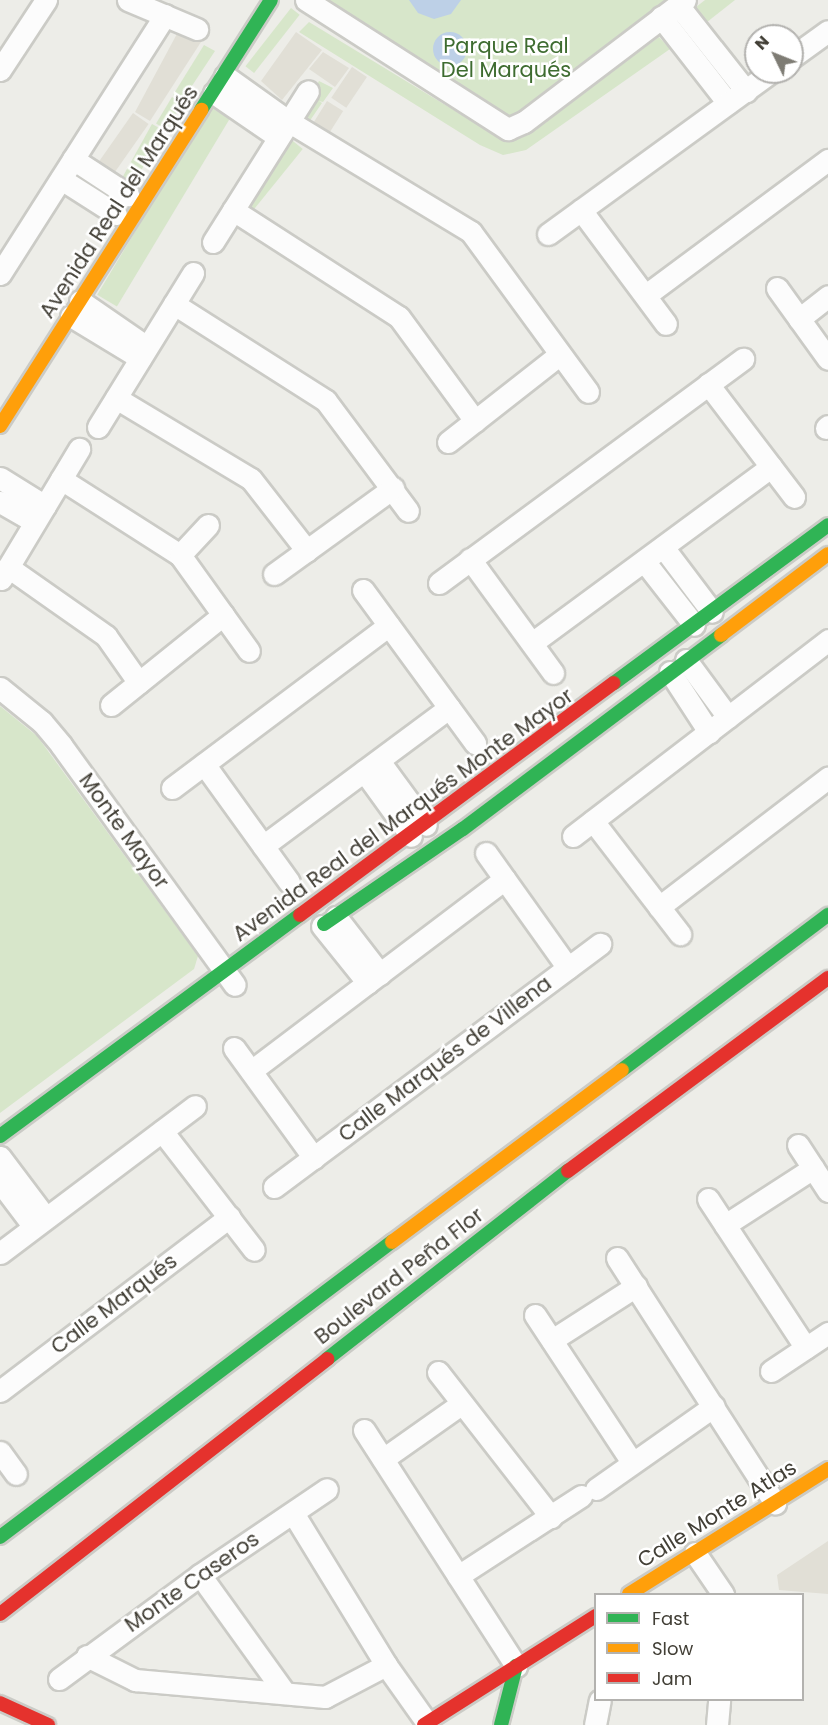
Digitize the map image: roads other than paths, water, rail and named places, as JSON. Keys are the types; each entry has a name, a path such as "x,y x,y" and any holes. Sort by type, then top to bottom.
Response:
{"street":[{"path":"0,70 46,0"},
{"path":"128,0 197,29"},
{"name":"Avenida Real del Marqués","path":"0,426 271,0"},
{"path":"306,0 508,129 524,122 675,8"},
{"path":"675,8 746,91"},
{"path":"675,8 728,104"},
{"path":"0,274 165,15"},
{"path":"804,48 828,31"},
{"path":"548,234 755,84"},
{"path":"219,85 283,129 471,232 588,392"},
{"path":"213,242 308,91"},
{"path":"73,159 130,190"},
{"path":"646,296 828,160"},
{"path":"61,179 113,219"},
{"name":"Avenida Real del Marqués","path":"113,219 130,190"},
{"path":"233,210 399,317 475,421"},
{"path":"581,210 666,324"},
{"name":"Avenida Real del Marqués","path":"0,404 99,242"},
{"path":"98,427 193,273"},
{"path":"777,288 828,359"},
{"path":"799,319 828,296"},
{"path":"174,304 326,401 408,511"},
{"path":"76,308 144,353"},
{"path":"448,442 559,355"},
{"path":"439,583 744,359"},
{"path":"708,384 794,496"},
{"path":"116,398 251,479 307,551"},
{"path":"80,449 4,574 106,636 139,683"},
{"path":"532,643 771,467"},
{"path":"0,478 40,514"},
{"path":"61,479 180,555 249,651"},
{"path":"274,574 393,488"},
{"path":"0,502 40,514"},
{"path":"180,555 208,525"},
{"name":"Avenida Real del Marqués Monte Mayor","path":"0,1136 233,982 419,831 828,525"},
{"path":"663,547 712,612"},
{"name":"Avenida Real del Marqués Monte Mayor","path":"324,925 463,829 828,554"},
{"path":"470,559 553,673"},
{"path":"644,561 694,625"},
{"path":"363,590 475,743"},
{"path":"111,705 223,615"},
{"path":"172,788 389,625"},
{"path":"573,836 828,640"},
{"path":"678,666 728,717"},
{"path":"678,666 710,732"},
{"name":"Monte Mayor","path":"0,688 42,722 62,745 233,982"},
{"path":"263,846 449,708"},
{"path":"204,764 289,882"},
{"path":"372,766 419,831"},
{"path":"660,907 828,778"},
{"path":"593,821 680,934"},
{"name":"Calle Marqués de Villena","path":"274,1187 568,968 486,853"},
{"path":"251,1071 505,879"},
{"name":"Boulevard Peña Flor","path":"0,1537 624,1076 828,915"},
{"path":"324,925 374,979"},
{"path":"568,968 600,944"},
{"name":"Boulevard Peña Flor","path":"0,1614 644,1104 828,978"},
{"path":"234,1047 314,1158"},
{"path":"0,1253 195,1106"},
{"path":"162,1131 254,1250"},
{"path":"798,1145 828,1191"},
{"path":"3,1154 40,1223"},
{"path":"725,1225 813,1168"},
{"path":"0,1182 40,1223"},
{"path":"708,1199 806,1348"},
{"name":"Calle Marqués","path":"0,1391 229,1217"},
{"path":"617,1258 775,1503"},
{"path":"552,1340 636,1286"},
{"path":"535,1315 632,1462"},
{"path":"771,1371 828,1333"},
{"path":"438,1372 551,1517"},
{"path":"383,1459 461,1404"},
{"path":"458,1576 551,1517 714,1406"},
{"path":"364,1430 516,1666 501,1725"},
{"path":"0,1452 16,1474"},
{"name":"Calle Monte Atlas","path":"631,1593 828,1469"},
{"name":"Monte Caseros","path":"59,1679 87,1656 327,1488"},
{"path":"293,1513 386,1665 426,1724 594,1617"},
{"path":"695,1553 722,1593"},
{"path":"201,1575 284,1692"},
{"path":"87,1656 135,1680 325,1697 386,1665"},
{"path":"595,1725 600,1701"},
{"path":"717,1725 719,1701"},
{"path":"0,1703 48,1725"}],"water":[{"path":"409,0 461,0 451,14 434,19 418,13"},
{"path":"450,32 462,37 467,49 462,61 450,66 438,61 433,49 438,37"}],"park label":[{"name":"Parque Real Del Marqués","path":"506,58"}]}
